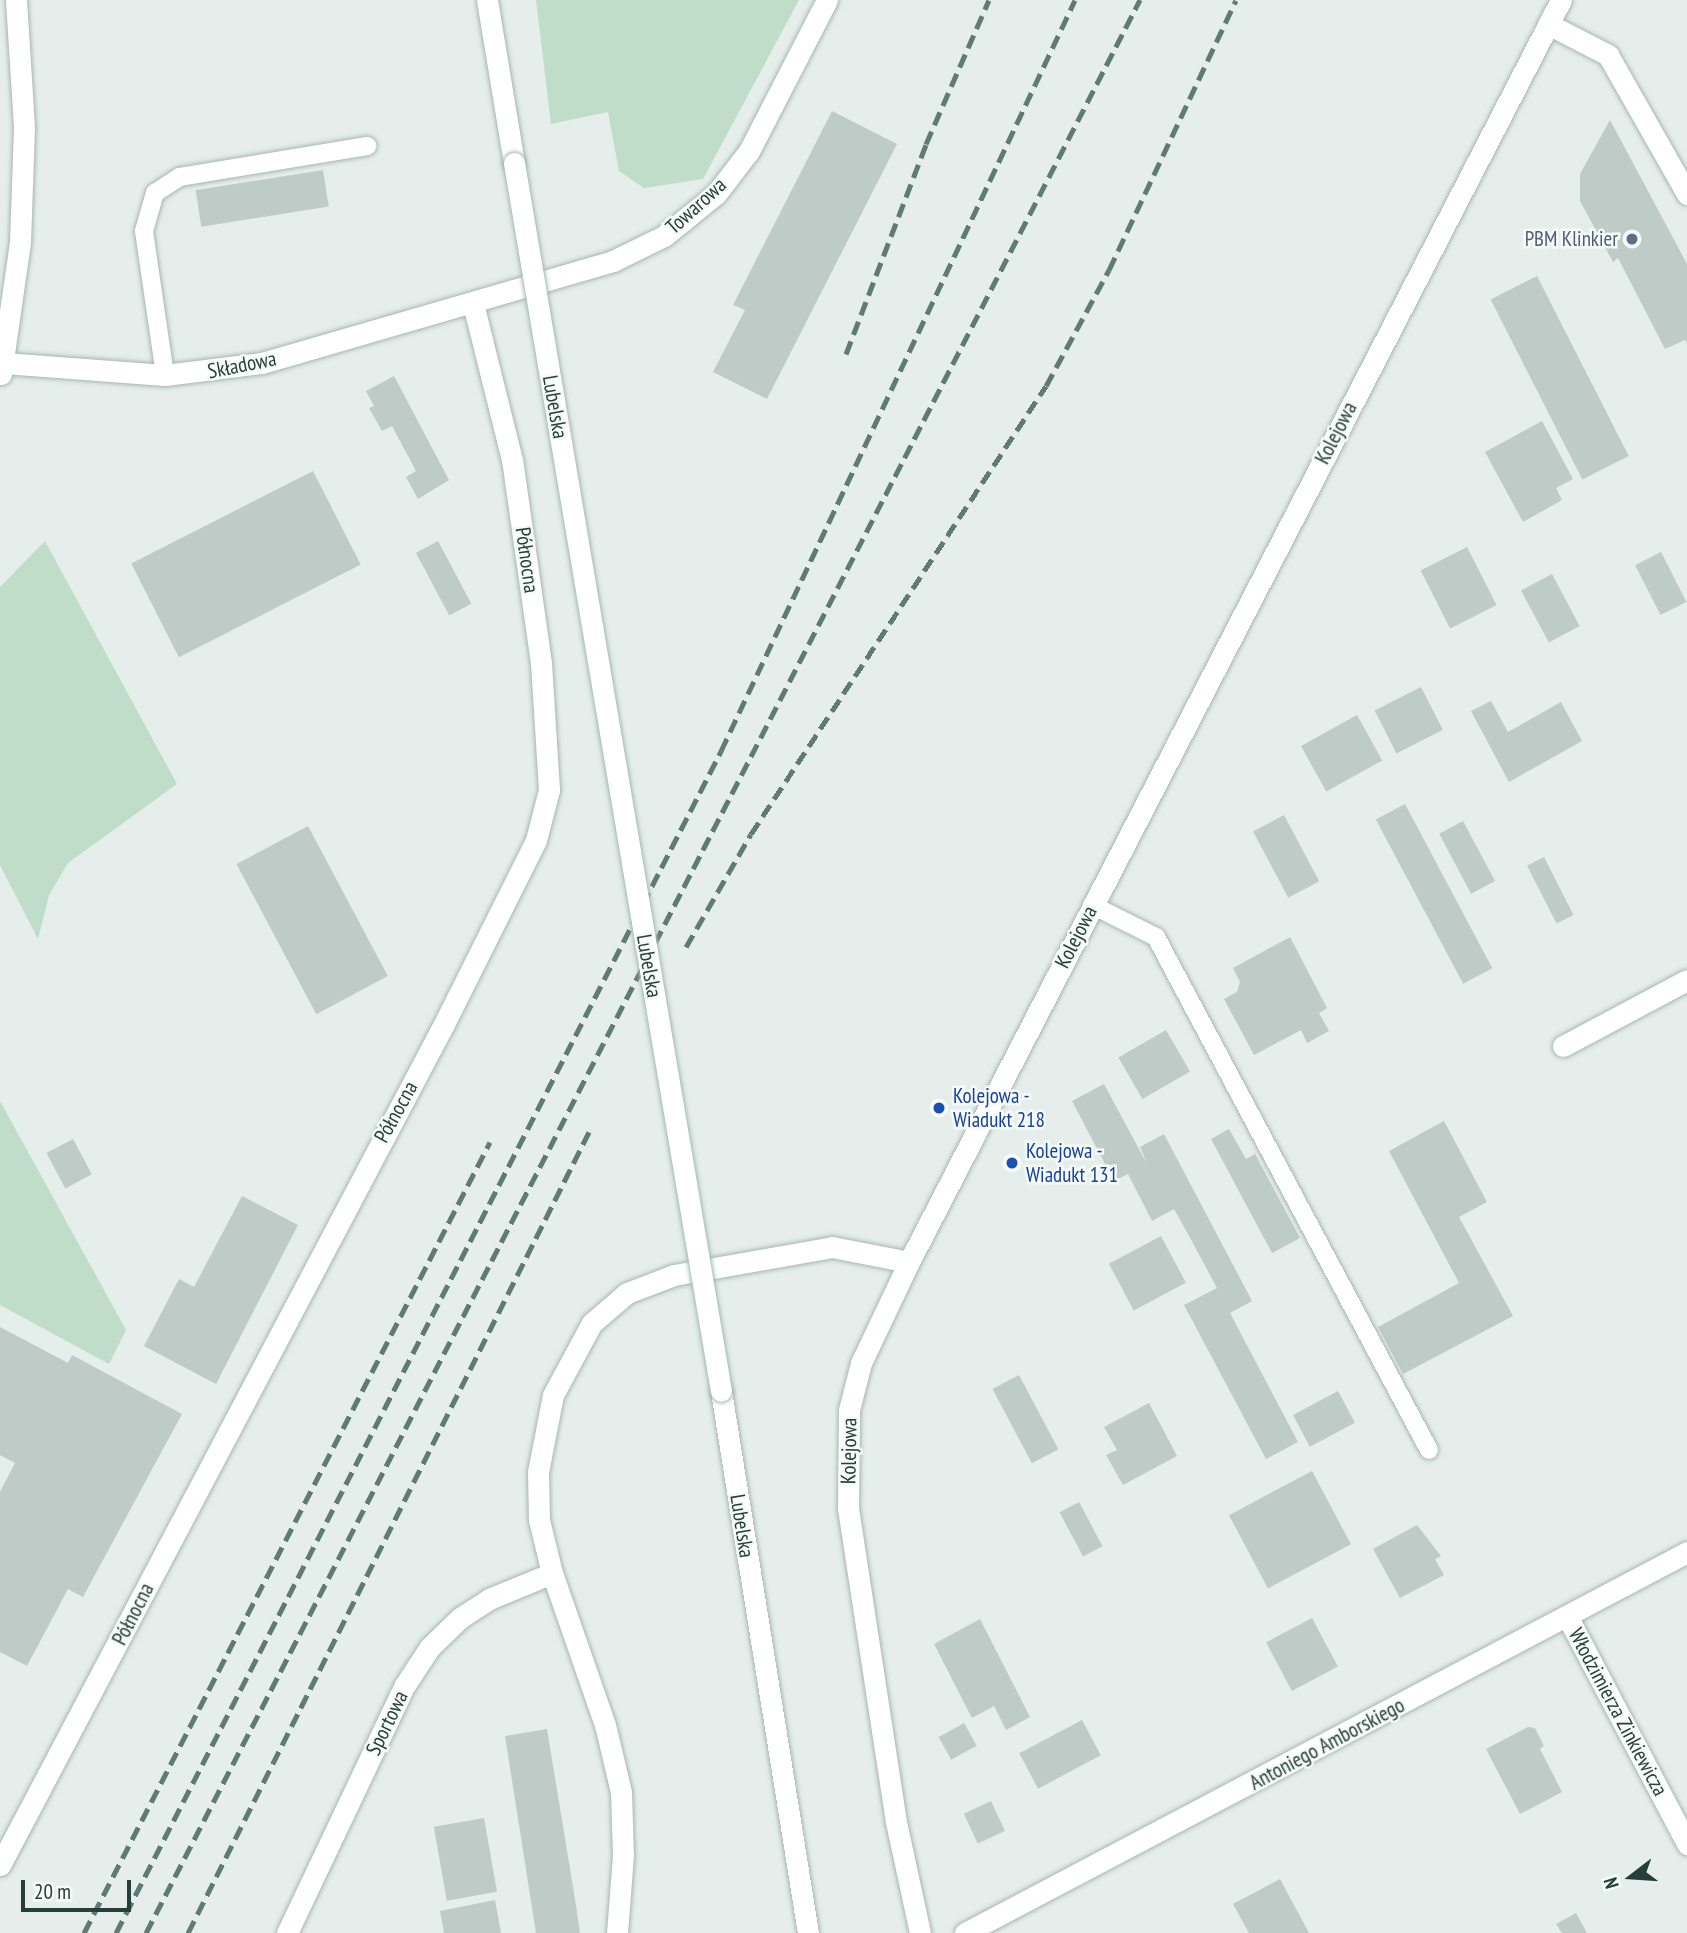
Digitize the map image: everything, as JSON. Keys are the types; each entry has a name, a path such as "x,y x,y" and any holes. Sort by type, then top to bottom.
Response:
{"street":[{"name":"Składowa","path":"16,0 24,127 20,242 2,369 165,375 262,363 473,303"},
{"name":"Lubelska","path":"487,0 721,1391 808,1933"},
{"name":"Towarowa","path":"473,303 612,261 664,236 716,194 749,151 827,0"},
{"name":"Kolejowa","path":"920,1933 896,1822 848,1509 849,1410 862,1363 909,1262 1561,0"},
{"path":"1548,24 1608,55 1687,194"},
{"name":"Północna","path":"0,1865 443,1026 536,840 549,790 541,663 513,460 473,303"},
{"path":"1563,1046 1687,980"},
{"path":"617,1933 623,1855 621,1792 606,1725 552,1573 539,1520 543,1432 570,1358 592,1323 627,1293 674,1275 820,1248 879,1253 909,1262"},
{"name":"Antoniego Amborskiego","path":"965,1933 1687,1552"},
{"name":"Sportowa","path":"287,1933 405,1685 430,1647 460,1618 489,1599 552,1573"},
{"name":"Włodzimierza Zinkiewicza","path":"1567,1616 1687,1844"}],"lane":[{"path":"165,375 144,231 155,193 180,177 367,146"},
{"path":"1093,905 1156,937 1429,1450"}],"green space":[{"path":"536,0 799,0 703,179 644,188 619,171 608,112 551,124"},
{"path":"45,541 177,784 68,863 49,895 38,939 0,865 0,587"},
{"path":"0,1101 126,1330 109,1364 0,1305"}],"building":[{"path":"832,111 897,144 767,399 713,372 745,310 733,305"},
{"path":"1610,120 1687,264 1687,344 1685,340 1665,349 1618,258 1613,262 1580,201 1580,174"},
{"path":"323,170 329,207 201,227 196,190"},
{"path":"1537,276 1629,456 1582,480 1491,300"},
{"path":"394,376 449,480 418,499 406,477 416,471 392,426 382,431 369,408 374,406 366,391"},
{"path":"1542,421 1573,479 1556,488 1562,500 1523,522 1485,452"},
{"path":"313,471 361,565 179,657 131,564"},
{"path":"438,541 471,604 449,615 416,553"},
{"path":"1467,547 1497,605 1450,629 1421,571"},
{"path":"1661,552 1686,602 1661,615 1635,565"},
{"path":"1552,574 1580,626 1549,643 1521,590"},
{"path":"1421,687 1443,730 1396,753 1375,711"},
{"path":"1491,701 1508,732 1561,702 1582,741 1509,782 1471,711"},
{"path":"1357,715 1382,760 1326,792 1301,746"},
{"path":"1405,804 1492,968 1463,984 1376,819"},
{"path":"1284,815 1319,881 1288,898 1253,831"},
{"path":"1463,821 1495,881 1471,894 1439,834"},
{"path":"308,826 388,976 316,1014 236,864"},
{"path":"1544,857 1574,915 1557,924 1527,866"},
{"path":"1290,937 1327,1008 1319,1013 1329,1031 1307,1043 1301,1030 1254,1055 1224,999 1237,992 1240,982 1233,968"},
{"path":"1166,1030 1190,1072 1142,1099 1118,1058"},
{"path":"1104,1084 1147,1164 1140,1147 1164,1134 1252,1301 1230,1313 1298,1442 1266,1459 1184,1305 1217,1288 1188,1234 1174,1209 1152,1221 1128,1174 1114,1181 1072,1101"},
{"path":"1444,1121 1487,1202 1459,1217 1513,1316 1403,1374 1378,1327 1459,1283 1389,1151"},
{"path":"1229,1129 1246,1159 1255,1154 1300,1238 1272,1253 1211,1139"},
{"path":"73,1139 92,1174 65,1188 47,1153"},
{"path":"242,1196 298,1225 216,1384 144,1346 179,1279 194,1287"},
{"path":"1161,1236 1186,1283 1134,1310 1109,1264"},
{"path":"0,1327 68,1363 72,1355 182,1414 83,1597 68,1589 27,1666 0,1652 0,1492 15,1463 0,1455"},
{"path":"1019,1375 1058,1449 1032,1463 993,1389"},
{"path":"1338,1391 1355,1423 1310,1447 1293,1415"},
{"path":"1149,1403 1177,1456 1123,1485 1106,1455 1117,1450 1104,1427"},
{"path":"1312,1471 1351,1544 1268,1588 1229,1515"},
{"path":"1079,1502 1102,1546 1083,1556 1060,1512"},
{"path":"1417,1525 1441,1556 1435,1559 1444,1575 1400,1598 1373,1549"},
{"path":"1312,1618 1338,1667 1292,1691 1266,1642"},
{"path":"980,1619 1030,1717 1006,1730 994,1706 972,1718 934,1644"},
{"path":"1082,1720 1101,1755 1038,1789 1019,1753"},
{"path":"964,1723 977,1746 951,1760 939,1737"},
{"path":"1528,1727 1535,1728 1544,1746 1540,1749 1562,1792 1520,1814 1486,1749"},
{"path":"547,1729 580,1933 536,1933 505,1736"},
{"path":"991,1801 1005,1831 978,1844 964,1814"},
{"path":"484,1818 497,1892 447,1901 434,1827"},
{"path":"1280,1879 1309,1933 1249,1933 1233,1904"},
{"path":"495,1900 501,1933 444,1933 440,1911"},
{"path":"1576,1913 1587,1933 1562,1933 1556,1924"}],"railway":[{"path":"846,354 926,144 989,0"},
{"path":"116,1933 721,751 1075,0"},
{"path":"146,1933 1140,0"},
{"path":"686,947 751,834 1046,386 1109,270 1236,0"},
{"path":"188,1933 589,1132"},
{"path":"84,1933 490,1142"}],"place":[{"name":"PBM Klinkier","path":"1632,239"},
{"name":"Kolejowa - Wiadukt 218","path":"939,1108"},
{"name":"Kolejowa - Wiadukt 131","path":"1012,1163"}]}
